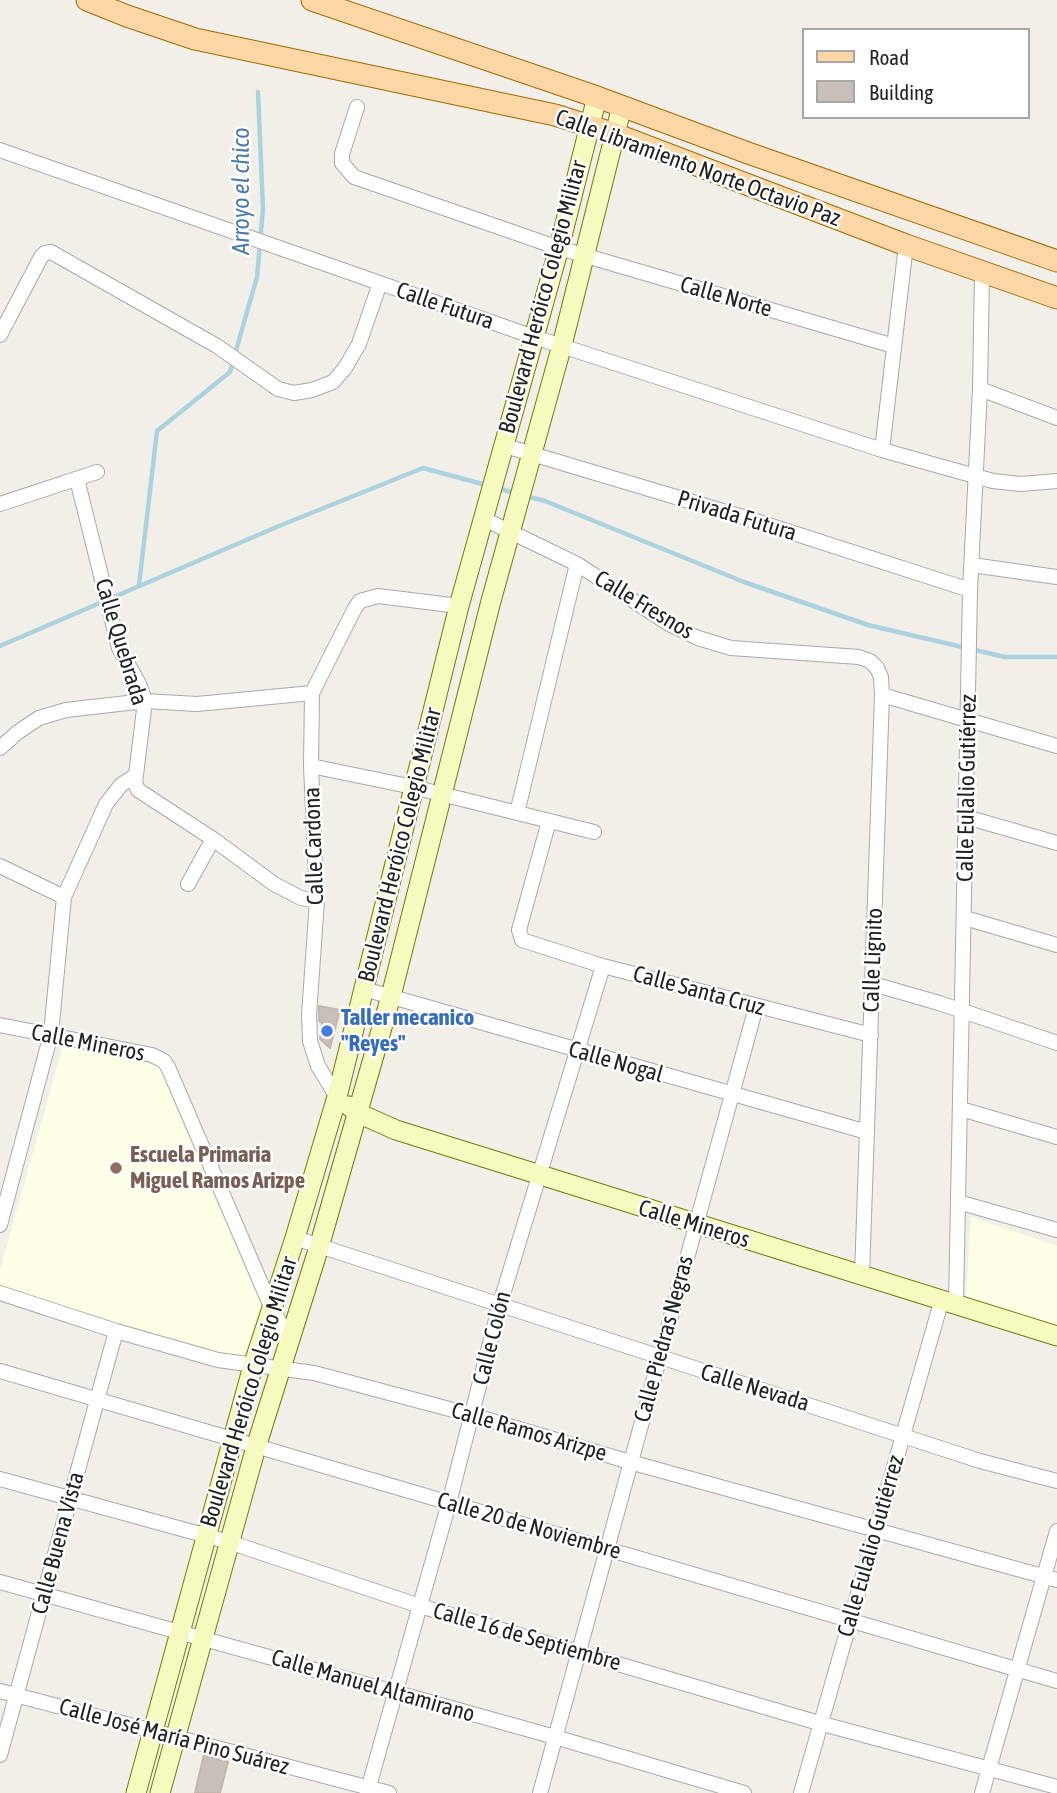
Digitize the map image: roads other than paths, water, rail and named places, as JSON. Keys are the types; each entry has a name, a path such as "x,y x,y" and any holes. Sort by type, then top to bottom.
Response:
{"main road":[{"name":"Calle Libramiento Norte Octavio Paz","path":"88,0 195,39 555,115 615,134 906,245 1057,298"},
{"name":"Calle Libramiento Norte Octavio Paz","path":"312,0 597,97 1057,261"}],"street":[{"name":"Boulevard Heróico Colegio Militar","path":"136,1793 254,1366 337,1097 459,606 559,248 597,97"},
{"name":"Boulevard Heróico Colegio Militar","path":"160,1793 256,1447 319,1247 391,996 440,795 509,530 562,345 622,106"},
{"name":"Calle Norte","path":"357,107 342,154 342,163 355,177 559,248 894,346"},
{"name":"Calle Futura","path":"0,150 534,337 882,450 974,477 1021,484 1057,481"},
{"path":"882,450 906,245"},
{"path":"0,333 41,257 51,252 216,346 278,389 294,393 333,382 345,368 359,344 380,283"},
{"name":"Calle Eulalio Gutiérrez","path":"801,1793 904,1435 949,1302 958,1202 961,1109 970,590 982,273"},
{"path":"979,389 1057,418"},
{"name":"Privada Futura","path":"502,445 756,521 970,590"},
{"path":"0,503 97,472"},
{"name":"Calle Quebrada","path":"77,479 119,648 139,684 145,701 136,775"},
{"name":"Calle Fresnos","path":"482,518 577,564 669,624 698,638 731,648 859,657"},
{"path":"517,813 577,564"},
{"path":"972,565 1057,577"},
{"name":"Calle Cardona","path":"337,1097 318,1066 310,1041 309,1015 317,901 311,766 312,693 360,601 378,596 459,606"},
{"name":"Calle Lignito","path":"859,657 870,661 877,668 881,677 882,695 863,1275"},
{"path":"0,748 39,718 66,710 145,701 197,704 312,693"},
{"path":"882,695 1057,746"},
{"path":"311,766 413,787 594,832"},
{"path":"0,1224 51,1034 64,897 106,804 121,785 136,775 138,790 289,893 317,901"},
{"path":"966,817 1057,843"},
{"name":"Calle Santa Cruz","path":"549,821 519,930 519,936 528,944 756,1007 871,1035"},
{"path":"188,884 213,839"},
{"path":"0,866 64,897"},
{"path":"965,918 1057,945"},
{"name":"Calle Colón","path":"368,1790 449,1503 500,1304 603,966"},
{"path":"873,984 916,995 1057,1043"},
{"name":"Calle Nogal","path":"365,989 867,1132"},
{"name":"Calle Piedras Negras","path":"540,1793 756,1007"},
{"name":"Calle Mineros","path":"0,1025 152,1055 164,1060 272,1309 290,1339"},
{"name":"Calle Mineros","path":"337,1097 358,1113 396,1130 1057,1336"},
{"path":"961,1109 1057,1137"},
{"path":"958,1202 1057,1230"},
{"name":"Calle Nevada","path":"295,1238 980,1461 1057,1481"},
{"name":"Calle Ramos Arizpe","path":"0,1293 116,1332 218,1360 314,1373 1050,1578"},
{"name":"Calle Buena Vista","path":"0,1755 116,1332"},
{"name":"Calle 20 de Noviembre","path":"0,1371 1057,1681"},
{"name":"Calle 16 de Septiembre","path":"0,1479 229,1542 420,1605 820,1723 1057,1787"},
{"path":"982,1793 1017,1668 1050,1578 1057,1531"},
{"name":"Calle Manuel Altamirano","path":"0,1583 180,1631 744,1793"},
{"name":"Calle José María Pino Suárez","path":"0,1691 368,1790 389,1793"}],"waterway":[{"name":"Arroyo el chico","path":"235,354 257,277 263,209 258,92"},
{"name":"Arroyo el chico","path":"139,585 157,431 230,372 233,362"},
{"path":"0,646 279,526 423,468 486,485"},
{"path":"498,488 517,494"},
{"path":"525,496 545,501 744,582 868,625 1005,657 1057,657"}],"place":[{"name":"Taller mecanico \"Reyes\"","path":"327,1031"},
{"name":"Escuela Primaria Miguel Ramos Arizpe","path":"116,1168"}]}
